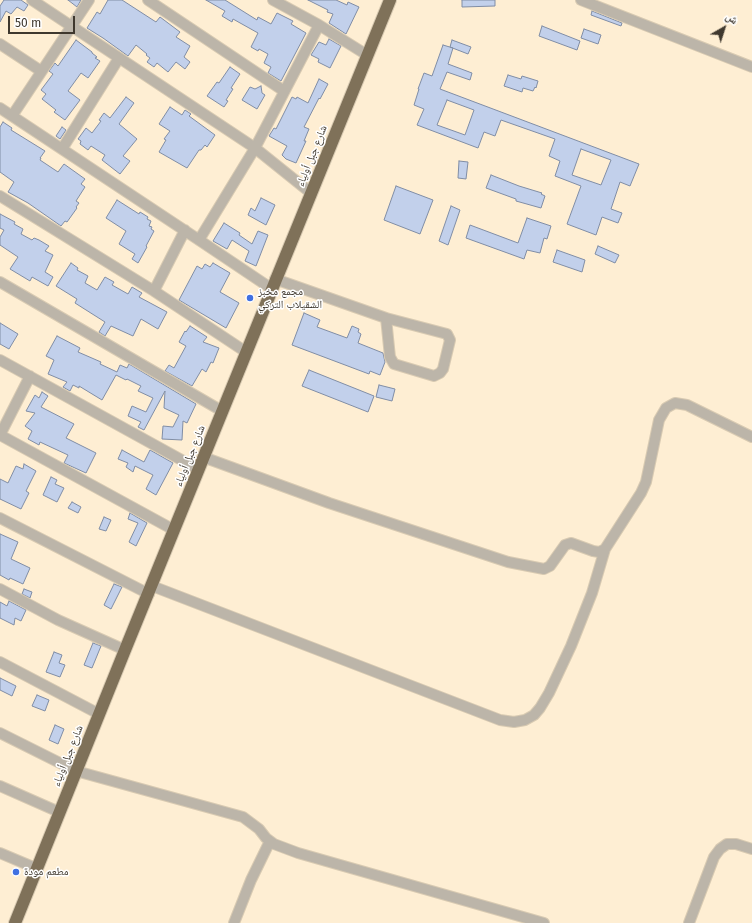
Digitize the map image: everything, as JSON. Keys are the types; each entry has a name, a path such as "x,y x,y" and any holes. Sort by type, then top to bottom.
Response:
{"highway":[{"name":"شارع جبل أولياء","path":"15,923 273,284 390,0"}],"street":[{"path":"32,0 255,148 311,193"},
{"path":"12,116 89,0"},
{"path":"148,0 284,91"},
{"path":"273,0 291,4 318,25 368,55"},
{"path":"581,0 752,67"},
{"path":"199,240 255,148 318,25"},
{"path":"0,44 41,71"},
{"path":"62,149 118,58"},
{"path":"0,108 199,240 273,284 386,318 447,334 450,340 443,369 440,373 434,376 394,364 390,357 386,318"},
{"path":"0,196 154,292 246,352"},
{"path":"154,292 185,230"},
{"path":"0,282 222,411"},
{"path":"0,360 198,469"},
{"path":"30,376 0,435 174,530"},
{"path":"0,518 150,590 493,718 514,722 525,720 534,715 549,693 571,646 592,592 605,550 641,493 646,482 659,420 666,408 675,403 687,405 752,437"},
{"path":"203,457 329,503 508,562 544,569 550,566 565,545 571,543 593,551 599,552 605,550"},
{"path":"0,589 58,620 125,650"},
{"path":"0,662 99,714"},
{"path":"0,733 76,772 242,817 252,822 266,838 274,844 544,923"},
{"path":"0,786 59,812"},
{"path":"234,923 251,880 270,841"},
{"path":"689,923 714,858 720,849 727,844 736,844 752,849"},
{"path":"0,853 38,869"}],"building":[{"path":"4,0 21,0 28,5 24,11 17,7 11,14 6,11 0,22 0,6"},
{"path":"68,0 81,0 77,7"},
{"path":"108,0 122,0 156,22 160,17 180,32 176,37 190,46 184,57 190,62 185,69 176,62 168,72 157,63 154,67 147,62 150,58 146,55 147,54 136,45 128,56 87,28 97,12 100,14"},
{"path":"206,0 225,0 257,20 258,17 271,24 277,13 293,21 291,24 306,33 281,81 268,73 271,67 264,63 268,54 251,47 258,33 233,19 232,22 222,16 225,11"},
{"path":"308,0 336,0 347,5 348,2 359,7 346,34 329,23 333,14"},
{"path":"462,0 495,0 495,6 462,7"},
{"path":"592,11 622,23 621,26 591,15"},
{"path":"542,26 580,41 577,50 539,36"},
{"path":"584,29 601,35 598,44 581,38"},
{"path":"329,39 341,46 330,68 318,62 319,59 311,55 319,42 326,45"},
{"path":"76,40 92,52 97,57 95,58 100,61 88,78 81,73 68,91 80,100 65,120 54,112 56,110 42,99 46,94 41,90 53,74 49,71 55,63 58,66"},
{"path":"452,40 471,47 468,54 450,47"},
{"path":"443,45 453,48 448,64 472,73 470,80 447,72 440,89 639,164 630,186 620,182 611,209 622,213 618,223 602,217 596,235 567,224 581,186 555,176 560,161 549,156 555,139 501,120 495,136 484,132 478,148 417,125 424,109 414,105 418,89 424,73 432,76","holes":["447,100 474,110 465,135 437,125","581,149 611,160 601,185 572,175"]},
{"path":"230,67 240,74 231,88 233,89 226,100 228,101 224,107 207,96 217,82 219,83"},
{"path":"508,75 521,79 522,76 538,81 536,88 535,87 533,91 523,88 522,92 504,86"},
{"path":"319,79 328,84 304,127 309,129 304,141 306,141 296,163 286,159 282,155 287,146 269,136 274,128 276,129 292,97 296,99 297,97 308,103"},
{"path":"261,86 262,93 265,95 257,109 242,100 250,87 255,89"},
{"path":"126,97 134,103 119,124 137,139 123,156 130,161 120,174 102,160 105,155 91,146 88,150 80,144 81,141 78,139 86,128 92,133 101,121 99,120 104,113 110,118"},
{"path":"170,107 182,115 185,110 191,114 189,116 215,135 207,147 205,145 201,150 199,150 187,168 159,152 166,140 164,139 170,131 159,124"},
{"path":"3,122 12,128 11,130 45,151 40,160 58,172 64,164 85,179 81,184 85,187 76,201 79,203 76,207 77,208 67,222 65,221 61,226 28,203 8,192 14,182 0,172 0,127"},
{"path":"62,127 66,130 60,139 56,136"},
{"path":"459,161 468,162 466,179 458,178"},
{"path":"491,175 542,193 541,194 545,196 541,208 516,201 516,199 486,188"},
{"path":"396,186 433,200 420,234 384,220"},
{"path":"261,198 275,205 266,225 248,215 251,208 255,211"},
{"path":"117,200 139,214 140,212 151,221 149,226 152,227 151,229 154,231 138,263 132,259 135,254 119,244 126,231 106,218"},
{"path":"451,206 460,210 448,245 439,241"},
{"path":"0,214 15,222 14,224 23,229 21,234 32,240 34,238 39,240 49,246 45,251 53,255 45,272 53,277 48,286 32,277 30,281 10,269 18,257 0,245 0,237 4,230 0,228"},
{"path":"527,218 551,226 547,239 544,238 540,253 527,250 524,259 466,238 470,225 518,243"},
{"path":"224,223 240,233 239,235 252,244 258,231 268,235 256,266 245,261 249,251 232,240 227,249 213,241"},
{"path":"598,246 619,255 615,263 595,254"},
{"path":"557,250 585,260 582,272 553,262"},
{"path":"71,263 78,268 77,270 88,276 85,283 97,290 105,277 114,282 112,285 128,294 132,287 142,293 139,297 167,312 158,329 141,319 133,336 111,326 105,336 99,332 105,322 75,303 77,299 56,286"},
{"path":"213,263 230,273 220,292 239,303 226,328 179,300 197,266 202,269 205,264 210,267"},
{"path":"304,313 320,320 317,327 347,338 352,326 359,329 358,332 361,334 358,343 383,353 385,362 380,375 370,371 369,374 292,345"},
{"path":"0,323 18,334 9,349 0,344"},
{"path":"190,326 207,337 203,342 219,348 213,363 211,362 206,372 202,369 192,386 165,371 169,365 174,368 186,346 179,342 185,331 186,332"},
{"path":"57,336 80,348 78,352 101,362 100,364 117,372 120,365 127,368 129,364 196,404 187,423 183,421 182,440 162,439 163,426 173,427 179,415 164,408 165,391 144,430 138,427 141,422 128,416 132,406 146,412 153,398 138,391 141,386 116,375 102,400 79,386 79,388 73,385 70,391 63,387 67,382 48,374 54,360 46,356"},
{"path":"309,370 374,396 368,412 302,386"},
{"path":"379,385 395,389 392,401 376,397"},
{"path":"42,392 48,396 41,407 74,424 66,438 96,453 86,473 64,463 68,455 40,442 39,445 28,439 32,431 25,426 35,413 26,411 35,395 39,398"},
{"path":"122,450 144,462 150,450 173,463 156,495 146,489 153,475 135,466 133,472 126,467 128,463 118,459"},
{"path":"24,464 36,471 26,491 29,493 21,509 0,499 0,479 8,483 16,466 23,469"},
{"path":"51,477 57,480 55,484 64,488 57,502 43,495"},
{"path":"72,502 81,507 78,513 68,508"},
{"path":"130,513 147,523 136,546 129,542 138,523 128,519"},
{"path":"104,517 111,520 106,531 99,529"},
{"path":"0,534 18,542 11,559 30,568 23,584 10,578 9,580 0,575"},
{"path":"114,584 122,587 111,609 104,605"},
{"path":"24,589 32,592 30,598 22,594"},
{"path":"9,601 26,610 21,621 15,618 14,625 0,618 0,602 7,606"},
{"path":"93,643 101,646 92,668 84,665"},
{"path":"54,652 62,655 59,663 65,665 60,677 46,672"},
{"path":"0,678 16,686 12,696 0,690"},
{"path":"37,695 49,700 45,711 32,706"},
{"path":"55,725 64,729 58,744 49,740"}],"place":[{"name":"مجمع مخبز الشقيلاب التركي","path":"250,298"},
{"name":"مطعم مودة","path":"16,872"}]}
